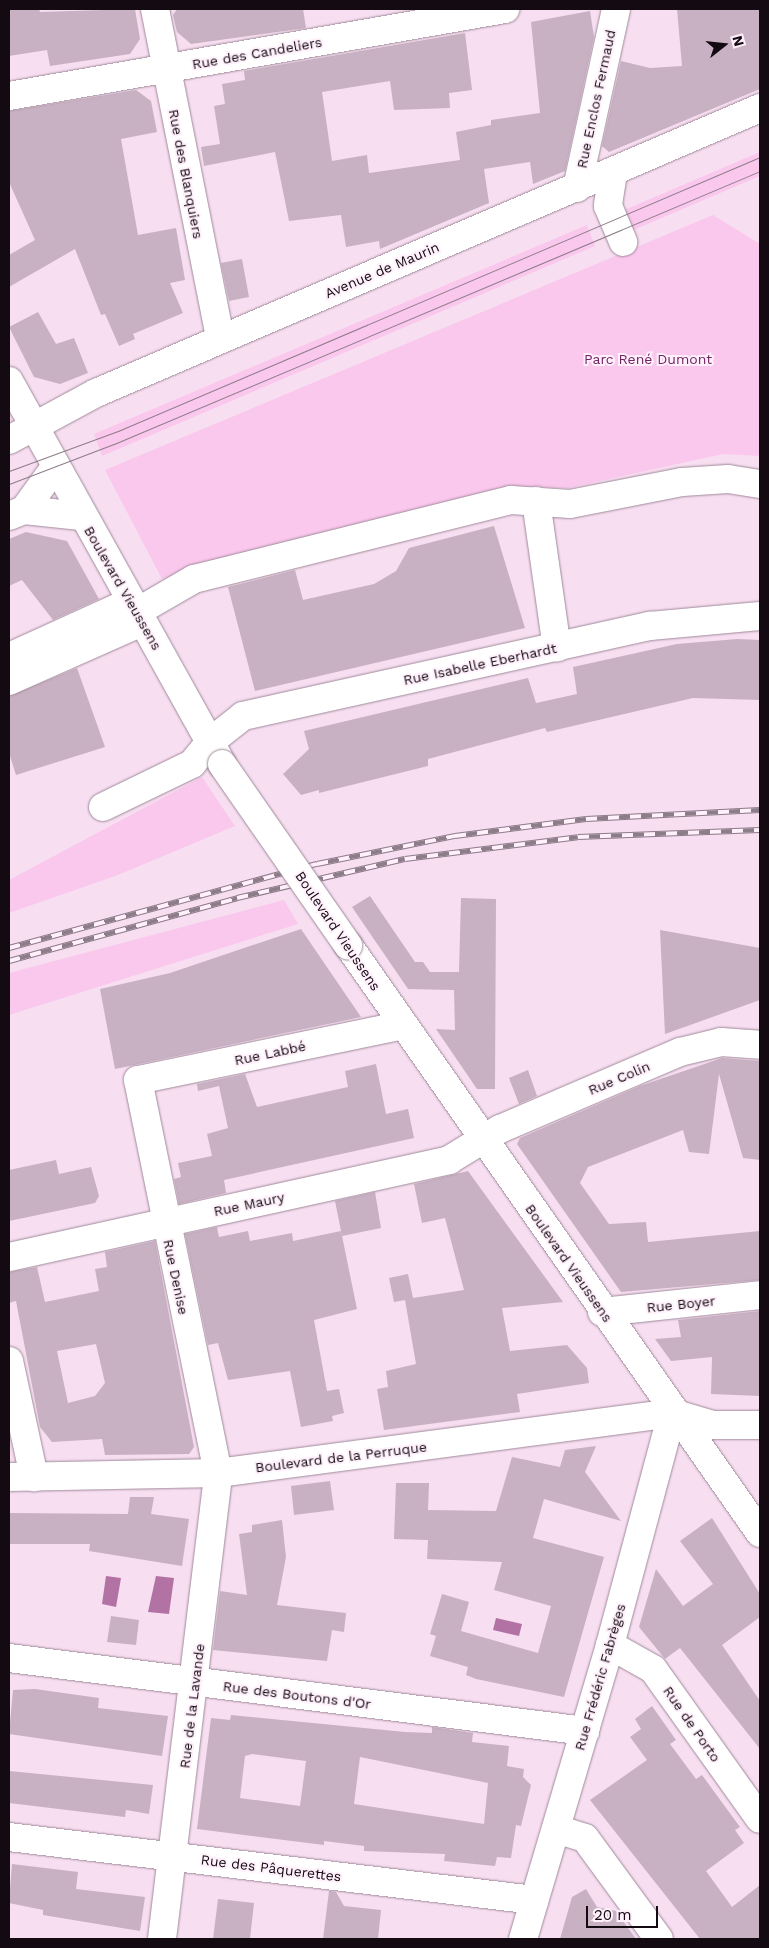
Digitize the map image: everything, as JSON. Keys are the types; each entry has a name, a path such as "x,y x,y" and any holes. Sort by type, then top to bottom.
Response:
{"street":[{"name":"Rue des Blanquiers","path":"155,9 220,338"},
{"name":"Rue des Candeliers","path":"9,96 505,9"},
{"name":"Rue Enclos Fermaud","path":"576,188 616,9"},
{"name":"Avenue de Maurin","path":"9,440 36,428 96,393 220,338 613,173 760,108"},
{"path":"613,173 608,206 623,242"},
{"path":"541,203 585,199 608,206"},
{"name":"Boulevard Vieussens","path":"9,381 36,428 81,516 216,753 672,1413 760,1533"},
{"path":"17,513 56,466"},
{"path":"9,681 194,579 511,500 570,504 682,482 728,480 760,484"},
{"path":"536,501 557,648"},
{"path":"17,513 81,516"},
{"path":"9,657 136,612"},
{"name":"Rue Isabelle Eberhardt","path":"103,807 216,753 243,716 650,626 760,616"},
{"name":"Rue Labbé","path":"138,1080 403,1025"},
{"name":"Rue Colin","path":"484,1140 680,1052 721,1042 760,1045"},
{"name":"Rue Denise","path":"138,1080 164,1222 218,1473"},
{"name":"Rue Maury","path":"9,1257 449,1160 484,1140"},
{"name":"Rue Boyer","path":"602,1312 760,1295"},
{"path":"9,1361 21,1477"},
{"path":"672,1413 713,1424 760,1425"},
{"name":"Boulevard de la Perruque","path":"21,1477 218,1473 672,1413"},
{"name":"Rue Frédéric Fabrèges","path":"523,1939 610,1645 672,1413"},
{"name":"Rue de la Lavande","path":"162,1939 195,1682 218,1473"},
{"name":"Rue de Porto","path":"610,1645 653,1669 760,1819"},
{"name":"Rue des Boutons d'Or","path":"9,1658 585,1731"},
{"path":"556,1828 585,1838 659,1939"},
{"name":"Rue des Pâquerettes","path":"9,1837 534,1900"}],"green space":[{"path":"760,152 760,176 631,231 622,211"},
{"name":"Parc René Dumont","path":"713,215 760,244 760,456 723,454 568,488 523,487 162,579 105,470"},
{"path":"587,225 595,246 102,456 94,434"},
{"path":"202,777 235,826 118,875 9,913 9,880"},
{"path":"284,900 298,924 9,1015 9,973"}],"shaded area":[{"path":"106,1576 121,1578 116,1607 102,1604"},
{"path":"156,1576 174,1578 169,1614 148,1612"},
{"path":"496,1618 522,1624 519,1636 493,1630"}],"building":[{"path":"9,9 39,9 40,12 135,9 140,39 130,54 50,66 47,50 9,56"},
{"path":"177,9 303,9 306,28 191,44 177,32 173,15"},
{"path":"677,9 760,9 760,89 609,152 602,146 621,61 650,68 682,66"},
{"path":"590,11 594,37 565,171 533,184 530,162 484,169 489,203 380,249 379,241 346,247 341,215 289,221 275,152 204,166 201,147 220,144 214,106 225,104 222,84 245,80 244,71 465,33 472,90 449,93 450,108 394,110 390,81 322,92 332,161 367,155 369,173 460,160 456,132 491,125 491,120 540,113 531,22"},
{"path":"136,90 151,101 157,132 121,139 138,235 176,228 185,280 170,283 183,313 133,334 135,339 119,346 105,314 101,315 75,249 9,287 9,255 35,240 9,182 9,111"},
{"path":"242,259 249,297 229,301 221,263"},
{"path":"38,312 56,344 74,338 88,373 60,384 34,377 9,327"},
{"path":"494,526 525,628 255,691 228,587 295,570 303,600 374,584 396,571 409,548"},
{"path":"26,532 67,541 99,599 53,620 22,580 9,586 9,539"},
{"path":"737,639 760,640 760,700 693,698 547,732 545,728 428,759 428,766 319,793 319,790 301,795 283,774 309,749 304,731 528,678 536,703 577,694 573,667 677,644"},
{"path":"77,668 105,747 16,775 9,753 9,696"},
{"path":"370,896 415,962 423,962 430,972 459,972 461,898 496,899 495,1089 477,1089 436,1029 455,1030 454,990 408,989 352,907"},
{"path":"301,929 361,1017 115,1069 100,989 170,973"},
{"path":"660,930 760,948 760,1000 665,1034"},
{"path":"722,1058 760,1061 760,1160 743,1158 719,1074 709,1154 689,1152 683,1130 588,1167 580,1183 609,1224 646,1222 648,1242 760,1231 760,1280 621,1292 517,1144 520,1138 640,1086"},
{"path":"376,1064 386,1114 408,1109 414,1138 224,1180 226,1193 179,1204 174,1179 181,1177 178,1163 212,1156 207,1134 228,1128 219,1086 198,1091 197,1084 245,1074 257,1107 348,1087 345,1071"},
{"path":"528,1070 537,1096 519,1104 509,1078"},
{"path":"56,1160 59,1174 91,1167 99,1196 95,1203 9,1221 9,1170"},
{"path":"468,1171 563,1302 502,1308 510,1351 567,1345 587,1368 589,1383 517,1394 520,1412 384,1430 377,1389 388,1387 386,1371 416,1364 405,1300 394,1302 389,1278 408,1274 413,1298 464,1290 445,1218 422,1223 414,1184"},
{"path":"375,1192 381,1228 342,1236 335,1201"},
{"path":"217,1227 219,1237 248,1231 250,1241 292,1233 293,1241 341,1231 357,1309 314,1320 327,1391 339,1389 344,1413 332,1416 333,1421 301,1427 290,1371 228,1380 218,1343 208,1345 185,1234"},
{"path":"155,1241 194,1447 189,1454 105,1455 102,1439 52,1442 40,1427 16,1301 9,1303 9,1272 37,1267 45,1302 99,1291 95,1269 107,1267 105,1252","holes":["96,1344 105,1383 95,1396 68,1403 57,1351"]},
{"path":"760,1311 760,1396 711,1394 712,1357 671,1361 655,1339 681,1337 678,1320"},
{"path":"596,1446 585,1472 621,1521 544,1499 533,1538 604,1557 564,1697 476,1679 466,1675 468,1667 430,1656 436,1636 430,1634 442,1594 469,1602 461,1631 538,1653 551,1606 494,1590 502,1562 427,1559 428,1540 394,1539 396,1483 429,1483 428,1510 496,1511 512,1457 560,1467 565,1450"},
{"path":"330,1481 334,1510 294,1515 291,1486"},
{"path":"130,1497 154,1497 151,1514 189,1519 182,1566 89,1551 90,1544 9,1544 9,1513 128,1514"},
{"path":"712,1518 760,1594 760,1617 722,1645 760,1701 760,1749 680,1648 665,1659 639,1627 656,1569 683,1606 713,1584 680,1541"},
{"path":"282,1520 286,1557 277,1605 346,1613 344,1632 332,1630 327,1661 213,1650 220,1591 247,1595 239,1534 252,1532 252,1525"},
{"path":"111,1616 139,1620 136,1645 107,1642"},
{"path":"35,1689 99,1698 98,1708 168,1716 162,1756 9,1734 13,1690"},
{"path":"652,1706 676,1740 670,1744 696,1779 702,1775 740,1827 735,1830 744,1843 706,1871 732,1907 760,1885 760,1939 700,1939 590,1800 647,1760 630,1737 641,1729 635,1719"},
{"path":"231,1715 432,1733 432,1727 473,1733 472,1742 509,1746 507,1766 524,1769 523,1777 531,1785 521,1826 516,1825 511,1858 497,1857 495,1866 444,1861 445,1854 364,1851 364,1846 324,1841 324,1845 197,1829 211,1718 230,1720","holes":["252,1754 306,1761 300,1806 240,1798 245,1756","360,1757 488,1783 484,1824 354,1804"]},
{"path":"9,1771 153,1785 149,1814 126,1810 125,1817 9,1803"},
{"path":"12,1864 78,1872 76,1889 145,1897 140,1931 43,1915 43,1910 9,1903"},
{"path":"586,1889 597,1907 616,1911 636,1939 560,1939 572,1897"},
{"path":"329,1891 336,1892 344,1906 381,1910 378,1939 323,1939"},
{"path":"218,1899 254,1903 250,1939 213,1939"}],"tram line":[{"path":"9,471 118,431 760,157"},
{"path":"9,484 114,444 760,171"}],"railway":[{"path":"9,948 317,864 455,836 586,819 760,810"},
{"path":"9,961 237,898 405,859 578,837 760,830"}]}
